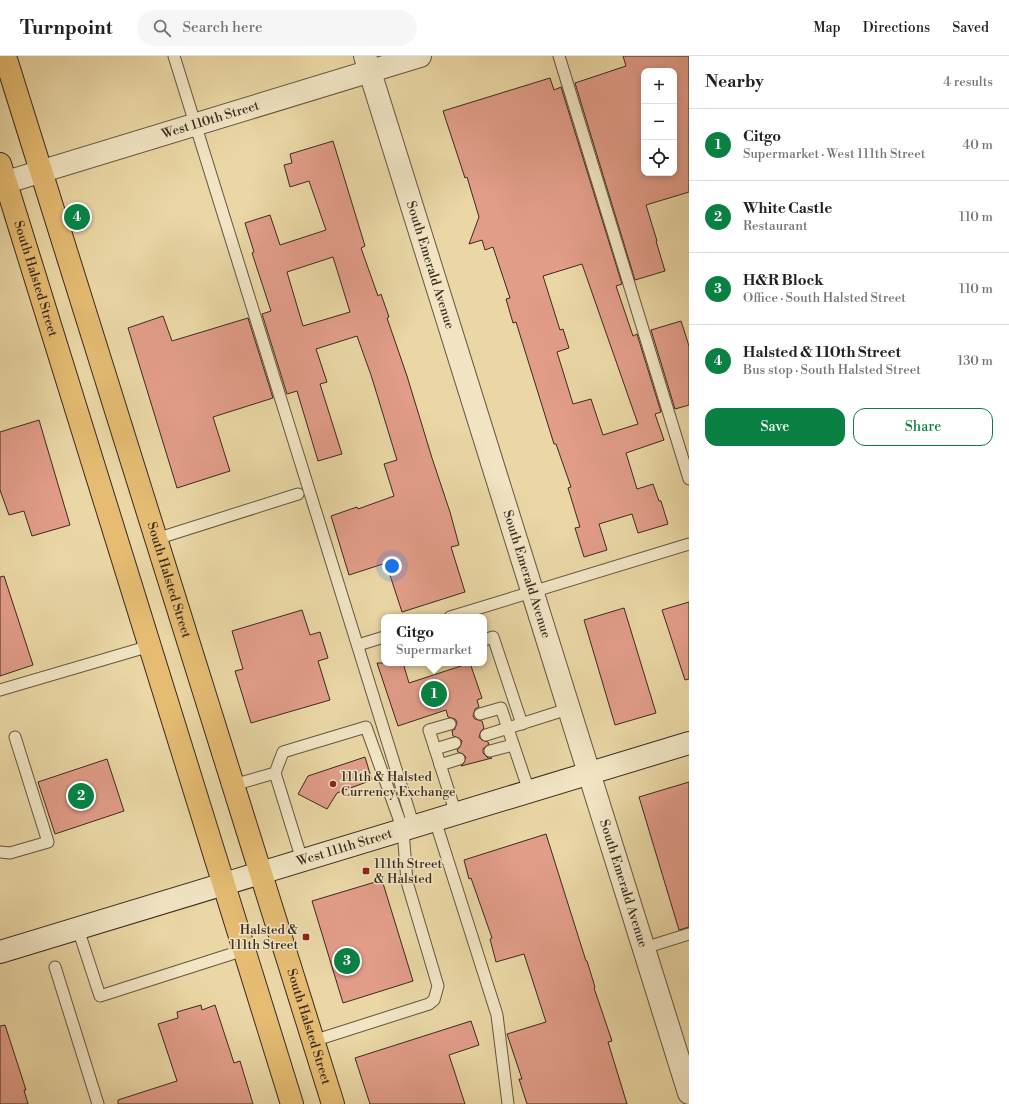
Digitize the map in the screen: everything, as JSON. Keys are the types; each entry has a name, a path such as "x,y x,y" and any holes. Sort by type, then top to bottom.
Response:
{"main road":[{"name":"South Halsted Street","path":"5,56 333,1104"},
{"name":"South Halsted Street","path":"2,176 292,1104"}],"street":[{"name":"West 110th Street","path":"2,176 41,171 195,125 368,64 420,56"},
{"name":"South Emerald Avenue","path":"368,64 689,1093"},
{"name":"West 111th Street","path":"0,952 689,743"}],"lane":[{"path":"174,56 358,645 409,828 407,882 438,986 434,1000 429,1004 313,1041"},
{"path":"559,56 689,479"},
{"path":"156,539 298,494"},
{"path":"460,614 689,544"},
{"path":"487,639 493,637 522,724"},
{"path":"358,645 381,638"},
{"path":"0,690 150,646"},
{"path":"480,714 501,708 529,791"},
{"path":"486,735 568,709"},
{"path":"450,724 429,730 456,814"},
{"path":"302,860 275,773 282,752 366,727 409,828"},
{"path":"0,852 10,853 48,842 15,737"},
{"path":"435,749 455,743"},
{"path":"490,751 513,745"},
{"path":"440,765 459,759"},
{"path":"233,785 275,773"},
{"path":"435,820 497,1015 508,1104"},
{"path":"78,929 100,996 244,950"},
{"path":"644,948 689,934"},
{"path":"55,967 98,1104"}],"building":[{"path":"623,56 689,56 689,192 646,205 665,271 635,280 575,83 626,66"},
{"path":"550,78 554,90 561,87 622,284 616,286 633,336 637,334 661,412 655,414 664,440 626,453 637,489 653,484 659,501 661,501 668,524 638,533 632,514 599,524 607,550 584,557 575,528 580,527 568,488 571,487 556,444 554,444 516,322 513,323 506,299 510,298 493,247 485,250 482,240 469,244 479,217 467,177 465,178 443,111","holes":["582,264 638,424 603,435 591,399 573,404 557,352 569,348 563,329 560,330 543,276"]},
{"path":"333,141 365,246 361,248 378,296 381,294 389,317 387,318 450,512 459,545 451,547 465,592 402,612 386,563 349,575 331,516 357,507 358,509 394,496 384,464 397,460 371,375 357,336 316,349 327,382 320,384 342,454 318,461 297,391 287,394 262,314 271,311 252,253 254,252 245,223 270,215 280,245 326,230 309,181 290,187 284,165 292,163 290,154","holes":["333,257 350,312 303,326 287,272"]},
{"path":"163,316 172,341 248,318 273,398 213,417 230,471 177,488 128,328"},
{"path":"681,321 689,346 689,405 675,409 651,330"},
{"path":"39,420 70,525 32,536 24,511 9,515 0,490 0,432"},
{"path":"4,576 33,665 0,676 0,577"},
{"path":"689,602 689,679 685,680 662,610"},
{"path":"624,608 656,713 615,725 584,620"},
{"path":"302,610 310,635 320,632 328,658 318,661 330,700 251,723 235,671 243,669 232,631"},
{"path":"377,663 381,663 381,666 404,666 409,683 461,666 471,666 482,698 477,700 479,707 475,709 473,716 475,719 482,721 484,728 479,737 489,744 483,749 483,753 488,758 492,758 461,766 466,757 457,750 462,741 453,736 452,731 455,729 457,722 455,719 448,717 446,710 398,726"},
{"name":"111th & Halsted Currency Exchange","path":"365,757 372,780 337,793 327,809 298,794 308,776"},
{"path":"107,759 124,811 55,834 38,782"},
{"path":"689,782 689,927 679,930 639,797"},
{"path":"546,834 612,1041 608,1042 627,1104 527,1104 519,1079 522,1079 507,1034 546,1022 524,954 496,962 490,939 492,938 471,878 469,879 464,860"},
{"path":"382,880 413,981 343,1003 312,901"},
{"path":"201,1005 202,1010 215,1005 234,1063 240,1061 253,1104 118,1104 118,1100 177,1081 158,1024 178,1018 177,1012"},
{"path":"471,1021 479,1045 449,1055 465,1104 370,1104 355,1058"},
{"path":"5,1025 26,1090 24,1090 28,1104 0,1104 0,1026"}],"place":[{"name":"Halsted & 110th Street","path":"77,217"},
{"name":"Citgo","path":"434,694"},
{"name":"111th & Halsted Currency Exchange","path":"333,784"},
{"name":"White Castle","path":"81,796"},
{"name":"111th Street & Halsted","path":"366,871"},
{"name":"Halsted & 111th Street","path":"306,937"},
{"name":"H&R Block","path":"347,961"}]}
